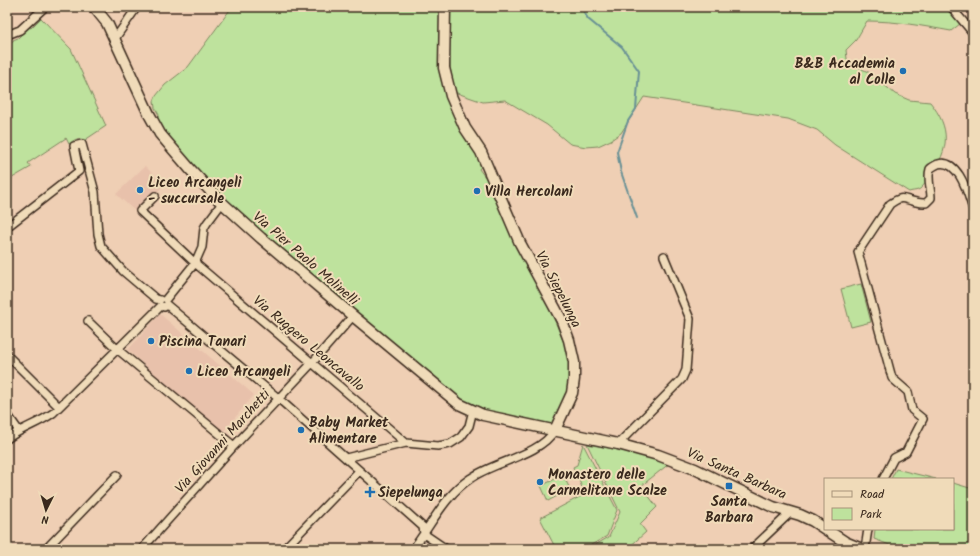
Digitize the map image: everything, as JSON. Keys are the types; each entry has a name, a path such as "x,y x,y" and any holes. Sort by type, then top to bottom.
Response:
{"street":[{"path":"7,36 20,30 45,7"},
{"name":"Via Pier Paolo Molinelli","path":"94,7 107,23 149,114 160,134 222,203 353,316 447,395 460,404 484,415 555,430"},
{"path":"114,40 137,7"},
{"name":"Via Siepelunga","path":"414,549 448,497 456,490 477,474 521,455 542,444 551,436 572,393 574,379 574,362 569,340 562,320 520,243 481,152 465,128 451,96 444,68 445,7"},
{"path":"951,7 973,33"},
{"path":"7,227 79,171 74,146 82,144 95,192 98,234 101,246 123,271 156,299 164,303 278,398 422,527 424,534 446,549"},
{"path":"884,478 894,458 906,452 923,419 912,410 908,392 892,378 858,252 890,204 898,198 904,197 916,202 926,203 931,198 930,185 927,176 930,169 938,164 946,164 955,168 964,184 973,209"},
{"name":"Via Ruggero Leoncavallo","path":"155,196 140,211 195,263 313,362 406,443"},
{"path":"7,439 19,431 44,420 164,303 195,263 202,247 204,228 222,203"},
{"path":"618,444 682,379 686,370 690,318 664,256"},
{"name":"Via Giovanni Marchetti","path":"142,549 234,446 313,362 353,316"},
{"path":"88,322 117,349 234,446"},
{"path":"7,355 59,407"},
{"path":"346,458 406,443 438,446 450,444 461,437 469,426 473,410"},
{"path":"7,414 19,431"},
{"name":"Via Santa Barbara","path":"555,430 640,449 676,461 768,505 791,512 812,521 824,529"},
{"path":"284,549 359,471"},
{"path":"46,549 117,475"},
{"path":"752,549 791,512"},
{"name":"Via Santa Barbara","path":"826,530 845,542 864,549"},
{"path":"864,549 868,530"}],"shaded area":[{"name":"Liceo Arcangeli - succursale","path":"145,166 164,185 137,213 116,194"},
{"name":"Liceo Arcangeli","path":"160,314 254,395 223,432 194,409 128,350"}],"green space":[{"path":"232,7 441,7 441,70 445,91 456,116 483,164 479,169 491,185 525,255 549,308 572,366 571,386 562,407 551,425 483,411 459,400 227,205 165,133 157,119 159,115 155,108 154,101 156,96 165,85 188,67"},
{"path":"448,7 951,7 965,20 951,31 899,23 867,21 856,40 846,50 847,59 854,65 870,73 895,94 909,100 930,102 942,121 945,130 944,148 937,166 920,189 909,192 835,145 817,130 788,119 644,97 621,133 611,140 598,146 586,147 570,144 547,125 505,100 483,102 454,92 450,67"},
{"path":"41,18 71,49 106,126 85,140 76,139 69,144 66,138 28,163 31,167 7,181 7,45 18,38 29,27 31,28"},
{"path":"861,284 871,322 851,327 841,289"},
{"path":"583,444 617,510 607,536 584,549 556,549 540,518 585,494 573,467 577,465"},
{"path":"587,444 629,452 670,463 641,486 657,507 640,524 646,532 627,549 588,549 609,537 620,512"},
{"path":"896,469 932,478 892,478"},
{"path":"563,475 570,489 548,501 541,486"},
{"path":"954,483 973,489 973,549 900,549 874,539 875,530 954,530"}],"waterway":[{"path":"581,7 588,19 622,47 639,71 636,109 628,121 617,152 621,172 637,218"}],"place":[{"name":"B&B Accademia al Colle","path":"903,71"},
{"name":"Liceo Arcangeli - succursale","path":"140,190"},
{"name":"Villa Hercolani","path":"477,191"},
{"name":"Piscina Tanari","path":"151,341"},
{"name":"Liceo Arcangeli","path":"189,371"},
{"name":"Baby Market Alimentare","path":"301,430"},
{"name":"Monastero delle Carmelitane Scalze","path":"540,482"},
{"name":"Santa Barbara","path":"729,486"},
{"name":"Siepelunga","path":"370,492"}]}
